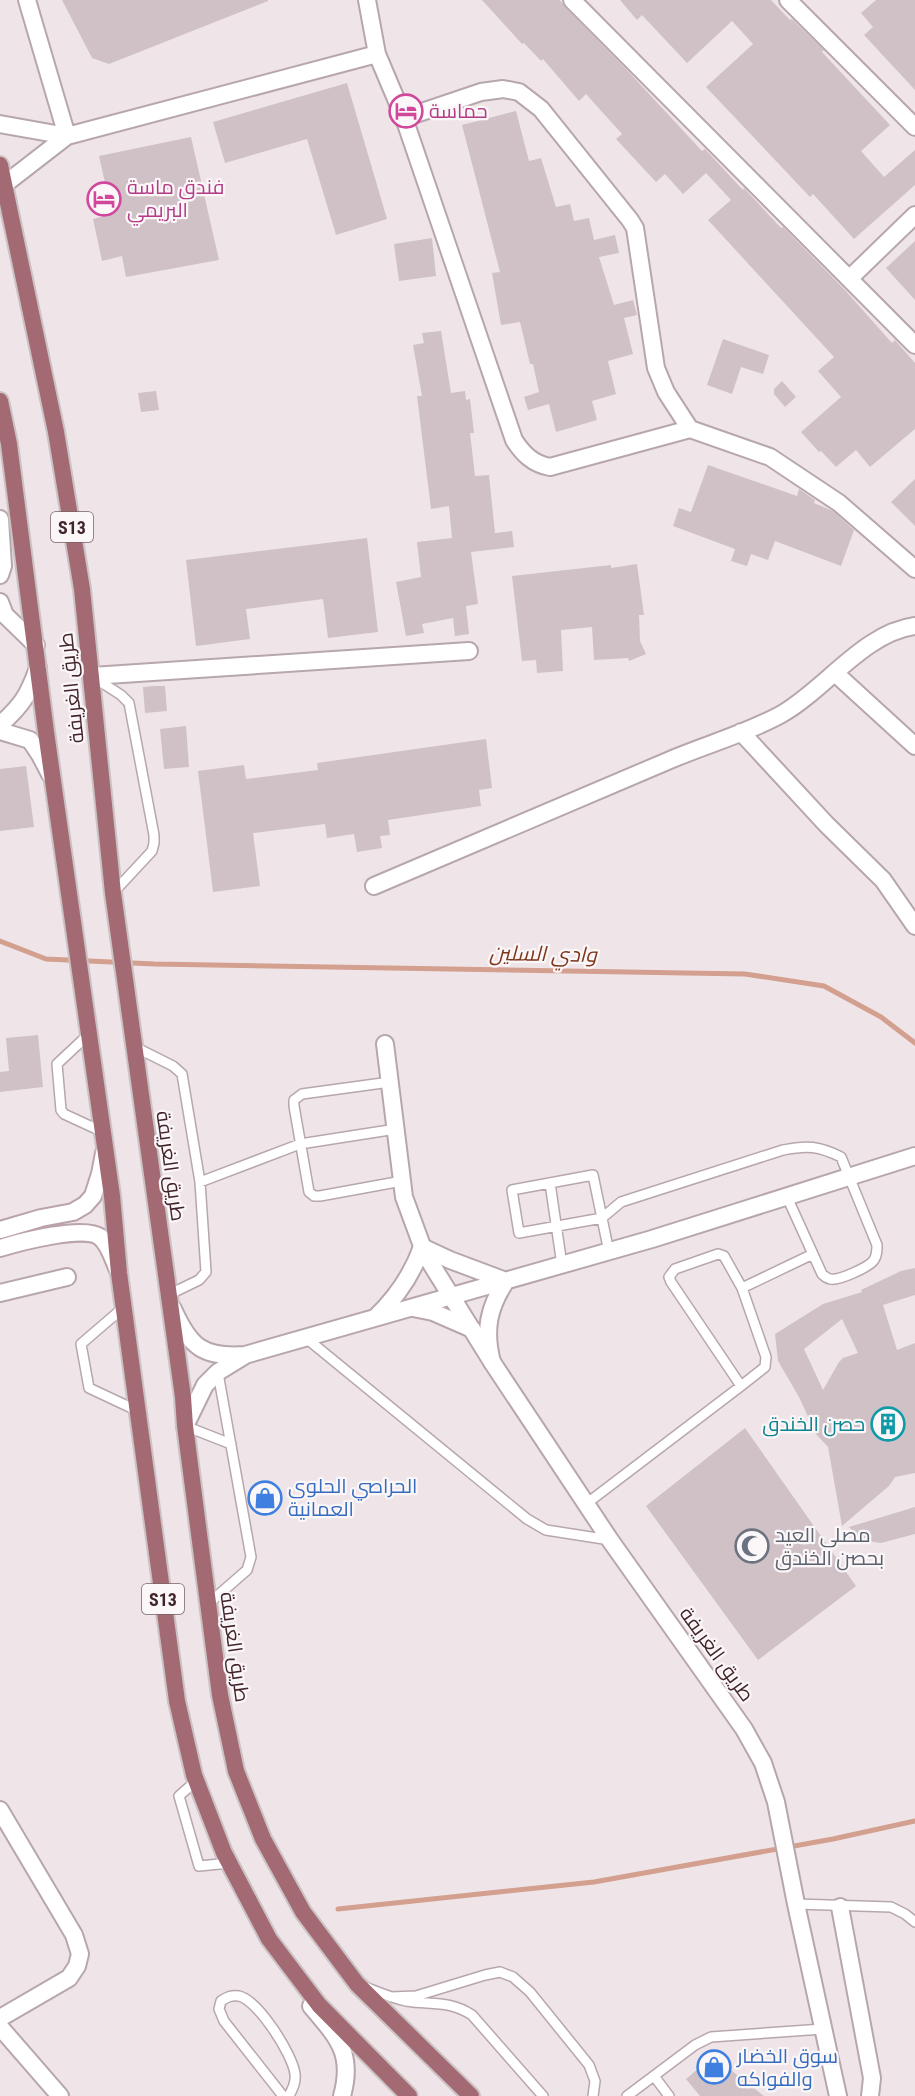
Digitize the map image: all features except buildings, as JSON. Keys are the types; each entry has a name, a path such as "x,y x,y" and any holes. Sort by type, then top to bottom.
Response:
{"main road":[{"name":"طريق الغريفة","path":"0,165 56,432 82,589 113,893 183,1397 207,1604 220,1695 236,1771 263,1839 303,1912 357,1984 471,2096"},
{"name":"طريق الغريفة","path":"0,401 9,444 53,780 103,1132 177,1701 196,1780 230,1863 269,1939 319,2005 409,2096"}],"street":[{"path":"27,0 67,136"},
{"path":"367,0 377,54 404,118 510,429 520,449 535,462 550,467 690,429 770,457 839,503 915,569"},
{"path":"572,0 915,345"},
{"path":"788,0 915,128"},
{"path":"5,184 67,136 377,54"},
{"path":"404,118 481,92 503,89 519,92 541,110 635,228 656,368 666,392 690,429"},
{"path":"0,124 67,136"},
{"path":"850,279 915,215"},
{"path":"0,519 3,566 0,574"},
{"path":"0,574 25,567"},
{"path":"0,602 5,615 36,645"},
{"path":"374,886 781,714 874,642 900,628 915,626"},
{"path":"92,676 469,651"},
{"path":"0,725 17,710 29,693 38,668"},
{"path":"835,673 915,746"},
{"path":"0,731 30,740 53,780"},
{"path":"741,732 826,824 883,880 915,926"},
{"name":"طريق الغريفة","path":"385,1044 404,1197 422,1248 492,1362 609,1540 744,1729 763,1762 776,1802 838,2096"},
{"path":"0,1230 41,1218 73,1212 85,1205 93,1196 105,1149"},
{"path":"168,1295 183,1332 197,1345 212,1354 245,1355 562,1265 915,1156"},
{"path":"0,1248 68,1233 93,1233 102,1238 120,1273"},
{"path":"375,1318 398,1293 416,1264 422,1248 506,1281"},
{"path":"0,1293 67,1277"},
{"path":"492,1362 487,1329 490,1311 506,1281"},
{"path":"412,1308 433,1312 472,1329"},
{"path":"185,1426 205,1385 218,1372 245,1355"},
{"path":"0,1810 69,1926 80,1954 77,1966 69,1978 0,2018"},
{"path":"840,1907 872,2078 870,2096"},
{"path":"269,1939 289,1979 340,2043 346,2062 346,2080 342,2096"},
{"path":"0,2027 60,2096"}],"lane":[{"path":"92,676 129,703 154,835 152,851 113,893"},
{"path":"89,1034 57,1064 60,1106 64,1114 103,1132"},
{"path":"134,1046 173,1066 182,1074 200,1182 206,1272 199,1280 168,1295"},
{"path":"390,1082 303,1094 298,1096 294,1106 307,1187 314,1196 402,1180"},
{"path":"200,1182 300,1144 396,1129"},
{"path":"609,1251 602,1218 593,1174 512,1190 519,1233 602,1218 621,1202 783,1150 803,1146 823,1148 841,1157 876,1245 877,1253 874,1261 868,1266 836,1279 822,1274 787,1197"},
{"path":"550,1183 562,1265"},
{"path":"586,1504 741,1386 765,1367 766,1362 742,1288 726,1258 721,1254 675,1269 669,1277 741,1386"},
{"path":"742,1288 813,1254"},
{"path":"124,1307 81,1344 89,1388 138,1411"},
{"path":"306,1338 527,1519 555,1533 609,1540"},
{"path":"207,1604 247,1570 251,1557 218,1372"},
{"path":"185,1426 231,1444"},
{"path":"196,1780 179,1796 199,1866 230,1863"},
{"path":"795,1897 840,1907 891,1907 915,1922"},
{"path":"391,1997 416,1996 486,1975 504,1973 523,1984 589,2065 595,2081 593,2096"},
{"path":"357,1984 408,2001 451,2005 472,2015 543,2096"},
{"path":"283,2096 224,2021 219,2009 221,2001 230,1996 240,1996 251,2003 272,2028 292,2061 295,2082 289,2096"},
{"path":"627,2096 695,2045 711,2037 823,2029"},
{"path":"654,2076 669,2096"}],"waterway":[{"name":"وادي السلين","path":"0,941 46,959 154,964 745,974 824,986 881,1017 915,1043"},
{"path":"338,1909 594,1882 833,1839 915,1821"}],"place":[{"name":"حماسة","path":"406,111"},
{"name":"فندق ماسة البريمي","path":"104,199"},
{"name":"حصن الخندق","path":"888,1424"},
{"name":"الحراصي الحلوى العمانية","path":"265,1498"},
{"name":"مصلى العيد بحصن الخندق","path":"752,1546"},
{"name":"سوق الخضار والفواكه","path":"714,2067"}]}
